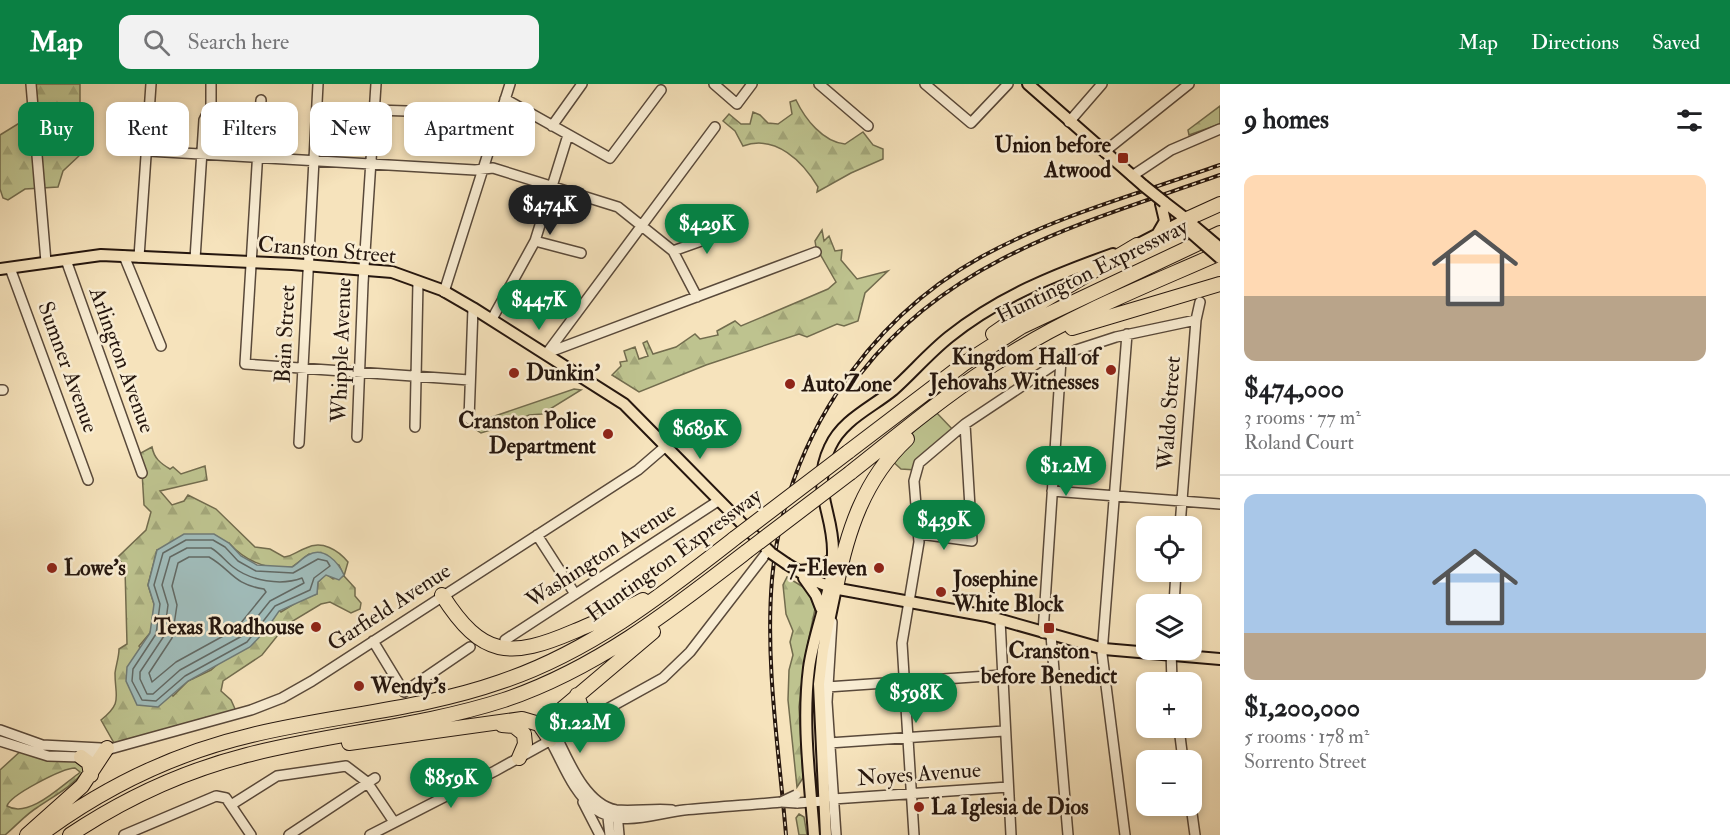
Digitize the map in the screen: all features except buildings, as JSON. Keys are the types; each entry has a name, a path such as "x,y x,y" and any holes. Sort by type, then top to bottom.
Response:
{"highway":[{"path":"1187,224 1220,204"},
{"name":"Huntington Expressway","path":"40,835 88,802 127,781 210,747 274,730 459,695 533,669 621,623 965,363 1021,327 1220,233"},
{"path":"894,417 1008,323 1137,246"},
{"name":"Huntington Expressway","path":"70,835 122,803 213,764 267,750 419,722 506,699 587,664 678,605 1005,356 1064,324 1220,253"},
{"path":"1005,356 1065,330 1220,284"},
{"path":"832,587 850,528 877,474 902,443 968,382"},
{"path":"442,595 460,622 479,638 503,648 528,648 546,643 638,602 711,557"},
{"path":"554,738 554,716 652,633 678,605"},
{"path":"577,695 579,704 592,716"},
{"path":"267,750 370,741 528,719 541,726 554,738"},
{"path":"485,726 509,725 521,730 525,744 519,758"},
{"path":"27,835 91,775 106,748"},
{"path":"81,757 89,763 91,775"}],"main road":[{"path":"1028,84 1162,203 1220,248"},
{"path":"1155,236 1165,222 1162,203"},
{"path":"826,835 827,798 819,679 833,604 833,558 831,531 821,491 820,476 830,447 844,427 897,386 944,341 993,306 1040,281 1137,246 1155,236 1187,224"},
{"path":"1187,224 1220,258"},
{"name":"Cranston Street","path":"5,268 46,262 124,256 308,265 392,272 444,292 473,308 624,404 667,445 718,501 770,552 798,571 832,587 1000,620 1104,649 1136,650"},
{"path":"798,571 819,570 833,558"},
{"path":"798,571 815,592 821,612"},
{"path":"813,830 806,726 807,688 821,612 832,587"},
{"name":"Cranston Street","path":"1202,656 1220,658"},
{"path":"796,799 813,830"}],"street":[{"path":"31,84 46,262"},
{"path":"150,102 151,84"},
{"path":"210,102 211,84"},
{"name":"Bain Street","path":"299,443 318,84"},
{"name":"Whipple Avenue","path":"375,102 376,84"},
{"path":"504,102 510,84"},
{"path":"552,126 582,84"},
{"path":"714,84 737,104 752,84"},
{"path":"819,84 868,126"},
{"path":"925,84 971,123 1008,84"},
{"path":"1069,122 1102,84"},
{"path":"1104,152 1189,84"},
{"path":"505,99 610,158 661,90"},
{"path":"261,100 245,364 469,380"},
{"path":"547,353 715,127"},
{"path":"1132,176 1171,150 1220,129"},
{"path":"492,319 535,241 568,135"},
{"path":"139,257 148,156"},
{"path":"195,259 202,156"},
{"path":"235,156 493,168 618,207 673,251 697,297"},
{"name":"Whipple Avenue","path":"357,437 372,156"},
{"path":"444,292 487,156"},
{"path":"673,251 732,230"},
{"path":"535,241 581,253"},
{"path":"547,353 816,252"},
{"path":"124,256 161,346"},
{"name":"Arlington Avenue","path":"66,260 142,473"},
{"name":"Sumner Avenue","path":"5,268 88,480"},
{"path":"415,427 418,282"},
{"name":"Waldo Street","path":"1181,516 1196,320 1200,302"},
{"path":"469,419 473,308"},
{"path":"914,835 902,643 920,534 914,481 918,466 923,458 965,424 1061,360 1092,344 1127,334 1196,320"},
{"path":"1125,835 1102,654 1127,334"},
{"path":"1061,360 1052,491 1047,634 1068,835"},
{"path":"920,534 972,541 965,424"},
{"name":"Garfield Avenue","path":"0,741 37,754 81,757 106,748 238,714 271,703 302,687 638,470 667,445"},
{"path":"1052,491 1220,504"},
{"name":"Washington Avenue","path":"505,640 718,501"},
{"path":"537,535 575,594"},
{"path":"370,835 636,694 678,666 770,552"},
{"path":"833,604 827,687 830,743 827,798 836,835"},
{"path":"1000,620 1011,835"},
{"path":"373,641 404,692 470,647"},
{"path":"827,687 1002,675"},
{"name":"Garfield Avenue","path":"0,730 42,745 106,748"},
{"path":"830,743 1004,731"},
{"path":"554,738 579,786 600,835"},
{"path":"231,805 277,776 339,766 354,770 371,780 394,822"},
{"path":"290,835 371,780"},
{"path":"579,786 612,812 619,835"},
{"name":"Noyes Avenue","path":"796,799 1008,788"},
{"path":"124,835 216,796 226,798 251,835"},
{"path":"612,812 657,808 680,810 796,799"},
{"path":"610,835 612,812"},
{"path":"1192,816 1195,835"}],"green space":[{"path":"32,84 80,84 80,102 33,102"},
{"path":"796,100 804,115 829,139 845,144 863,132 873,145 883,149 883,159 817,192 818,187 805,168 787,153 767,144 755,143 743,146 735,131 723,121 729,114 741,124 750,124 753,112 768,123 778,124 792,114 790,102"},
{"path":"1220,106 1220,124 1189,135 1188,130"},
{"path":"18,124 18,156 79,156 63,171 58,187 25,189 8,200 3,198 0,189 0,135"},
{"path":"822,230 824,241 829,236 835,251 842,250 841,260 857,279 888,271 865,293 858,321 844,326 837,324 807,337 799,334 706,365 639,392 612,375 621,366 620,362 627,361 624,351 635,347 639,359 648,356 643,343 647,341 653,354 676,347 695,334 700,339 718,335 717,331 735,321 741,326 828,289 836,282 816,247 815,241"},
{"path":"574,389 581,390 542,414 529,415 516,422 481,433 475,429 479,422"},
{"path":"934,410 955,432 916,470 901,469 889,458"},
{"path":"152,447 160,462 170,469 173,467 181,474 205,466 207,480 160,491 172,505 184,501 188,495 216,509 255,547 270,549 284,557 318,545 335,550 348,562 344,576 355,588 355,596 361,603 360,609 351,613 330,602 321,604 286,625 262,655 223,681 221,691 231,700 236,711 118,750 101,720 115,704 115,673 119,649 127,644 125,569 118,557 146,530 151,512 144,505 142,472 137,455","holes":["229,543 250,560 265,566 283,568 292,567 309,554 339,565 344,576 333,579 326,574 318,582 317,594 302,599 281,612 279,610 211,670 188,681 173,696 139,646 150,633 153,624 154,604 148,585 157,550"]},
{"path":"787,577 808,590 815,609 804,662 799,707 803,778 797,787 788,700 789,670 793,655 790,642 793,631 786,614 783,585"},
{"path":"24,748 91,760 74,781 29,813 5,835 0,835 0,770","holes":["75,768 80,772 35,804 16,809 7,806 17,795 49,777"]},
{"path":"799,814 804,817 807,835 799,835 796,818"}],"water":[{"path":"184,534 214,534 229,543 241,556 257,565 292,567 308,555 320,552 330,557 344,575 339,580 326,575 318,582 317,594 279,611 250,647 188,681 158,707 137,705 126,681 127,667 150,633 154,604 148,585 157,550"}],"railway":[{"path":"786,835 770,643 772,579 780,530 793,482 813,436 837,392 867,352 901,316 939,284 981,257 1009,242 1068,217 1220,165"},
{"path":"861,373 897,333 937,299 980,271 1072,227 1220,175"}],"place":[{"name":"Union before Atwood","path":"1123,158"},
{"name":"Kingdom Hall of Jehovahs Witnesses","path":"1111,370"},
{"name":"Dunkin'","path":"514,373"},
{"name":"AutoZone","path":"790,384"},
{"name":"Cranston Police Department","path":"608,434"},
{"name":"Lowe's","path":"52,568"},
{"name":"7-Eleven","path":"879,568"},
{"name":"Josephine White Block","path":"941,592"},
{"name":"Texas Roadhouse","path":"316,627"},
{"name":"Cranston before Benedict","path":"1049,628"},
{"name":"Wendy's","path":"359,686"},
{"name":"La Iglesia de Dios","path":"919,807"}]}
